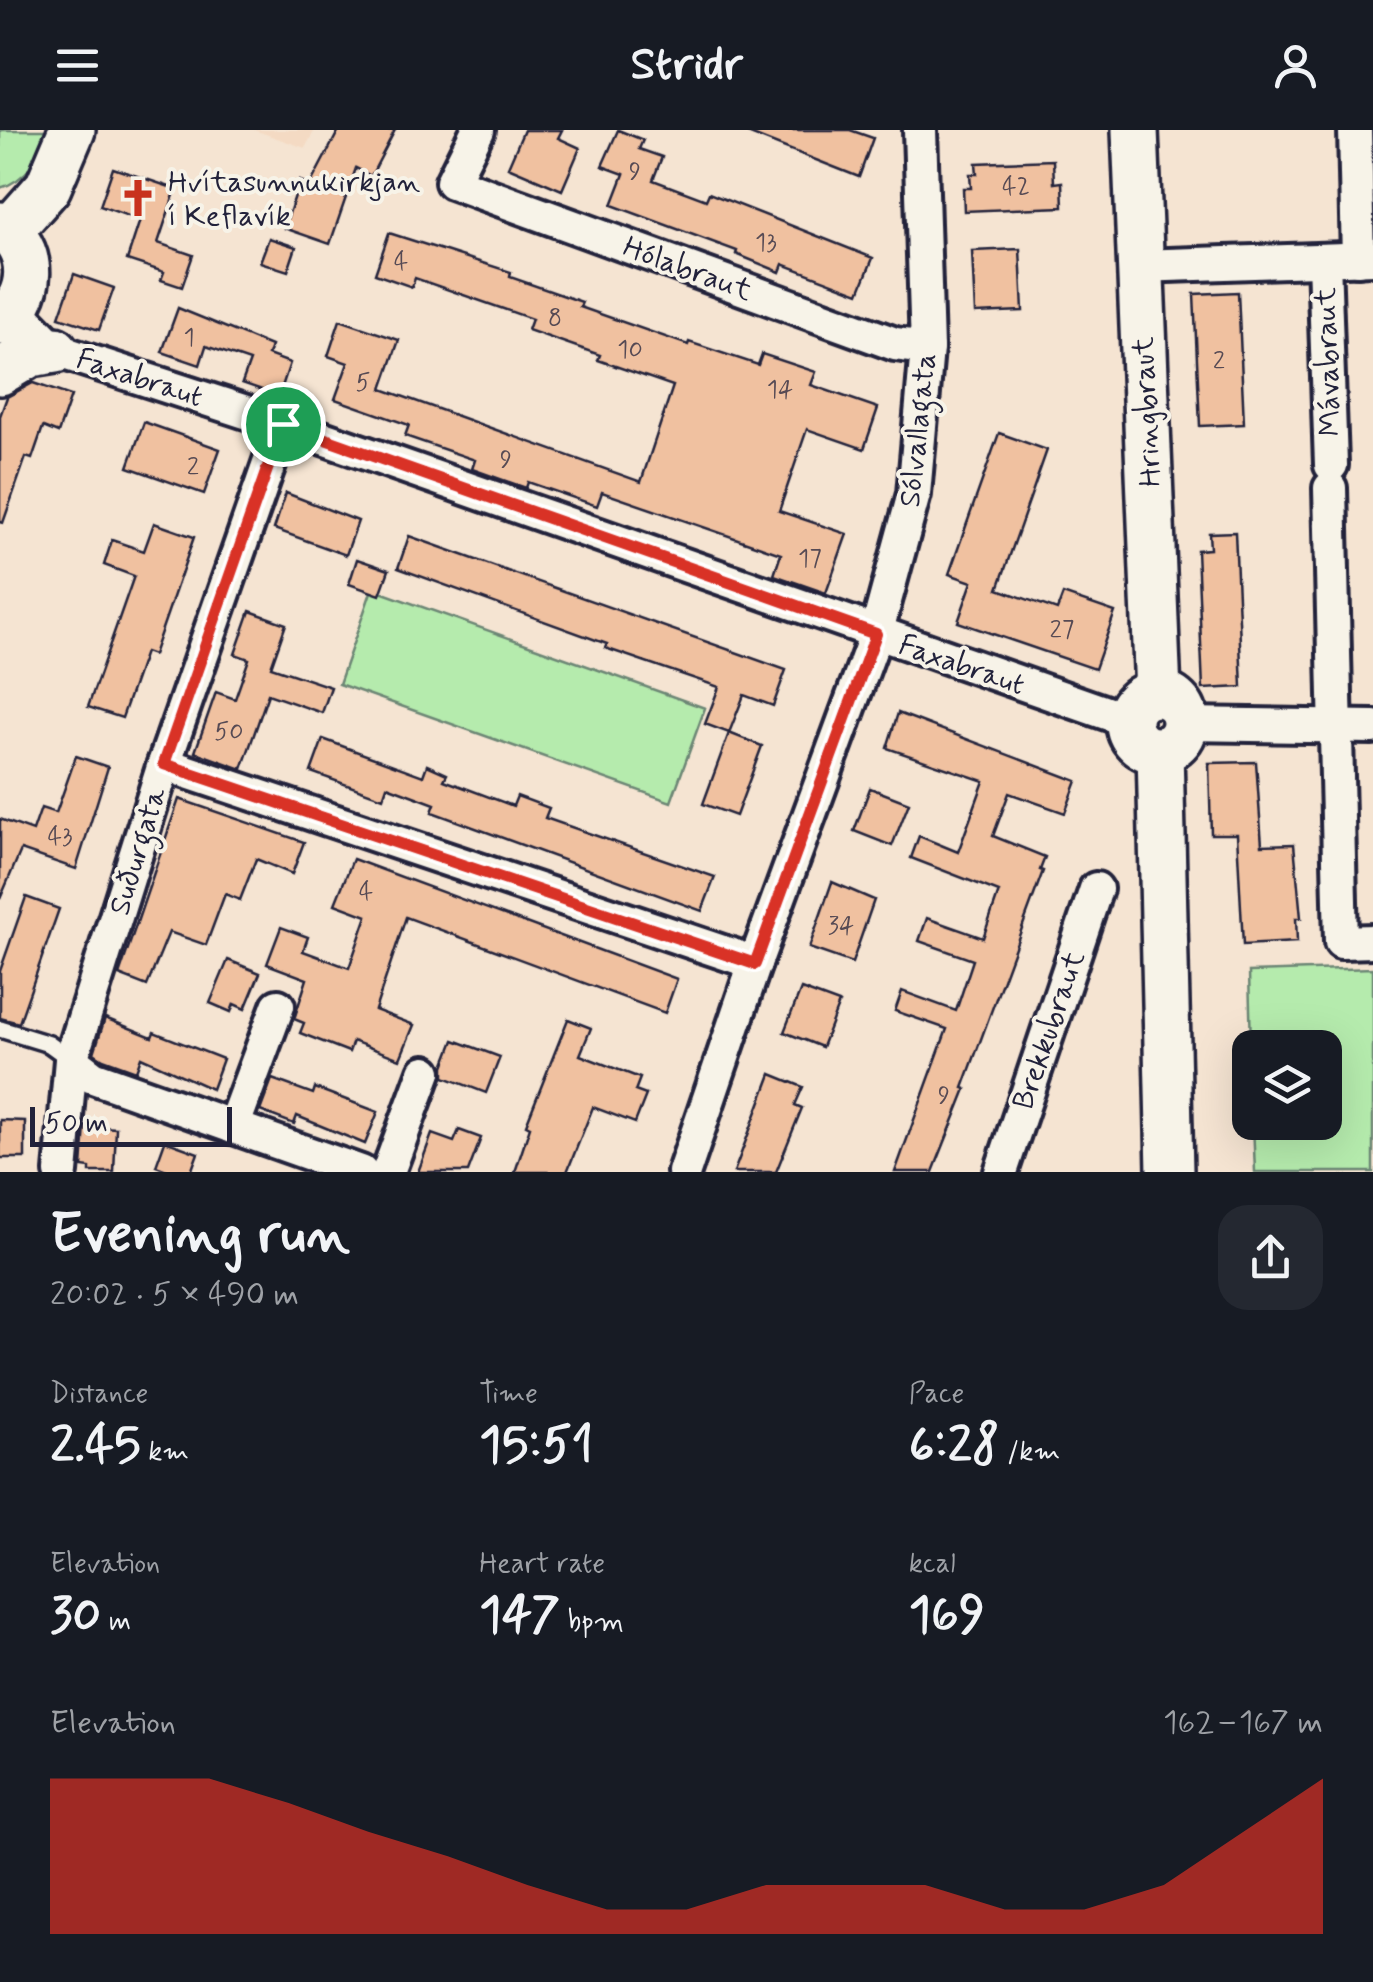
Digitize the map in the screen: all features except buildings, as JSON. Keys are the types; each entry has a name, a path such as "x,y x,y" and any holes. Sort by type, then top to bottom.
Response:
{"main road":[{"path":"8,316 24,294 28,278 20,244 4,228 48,186 72,130"},
{"name":"Hringbraut","path":"1134,130 1158,722 1170,1172"},
{"path":"0,372 30,354 55,350"}],"street":[{"name":"Hólabraut","path":"478,130 452,182 895,344 927,348"},
{"name":"Sólvallagata","path":"684,1172 755,964 876,634 914,494 927,348 920,130"},
{"name":"Mávabraut","path":"1139,266 1366,258 1354,130"},
{"name":"Mávabraut","path":"1324,260 1336,728"},
{"name":"Faxabraut","path":"8,316 55,350 283,424 876,634 1158,722 1373,727"},
{"name":"Suðurgata","path":"61,1172 71,1060 164,764 283,424"},
{"path":"1336,728 1342,942 1373,941"},
{"path":"164,764 755,964"},
{"name":"Brekkubraut","path":"1000,1172 1096,889"},
{"path":"233,1126 278,1006"},
{"path":"71,1060 93,1077 361,1172"},
{"path":"388,1172 425,1072"}],"lane":[{"path":"0,1028 48,1044 71,1060"}],"shaded area":[{"path":"254,130 315,130 305,148"}],"green space":[{"path":"0,130 53,130 33,165 0,188"},
{"path":"372,589 705,708 671,802 339,684"},
{"path":"1373,968 1373,1172 1255,1172 1254,1140 1342,1140 1342,1030 1251,1030 1249,972"}],"place":[{"name":"Hvítasunnukirkjan í Keflavík","path":"138,198"}],"route":[{"path":"283,424 876,634 755,964 164,764 283,424"}]}
